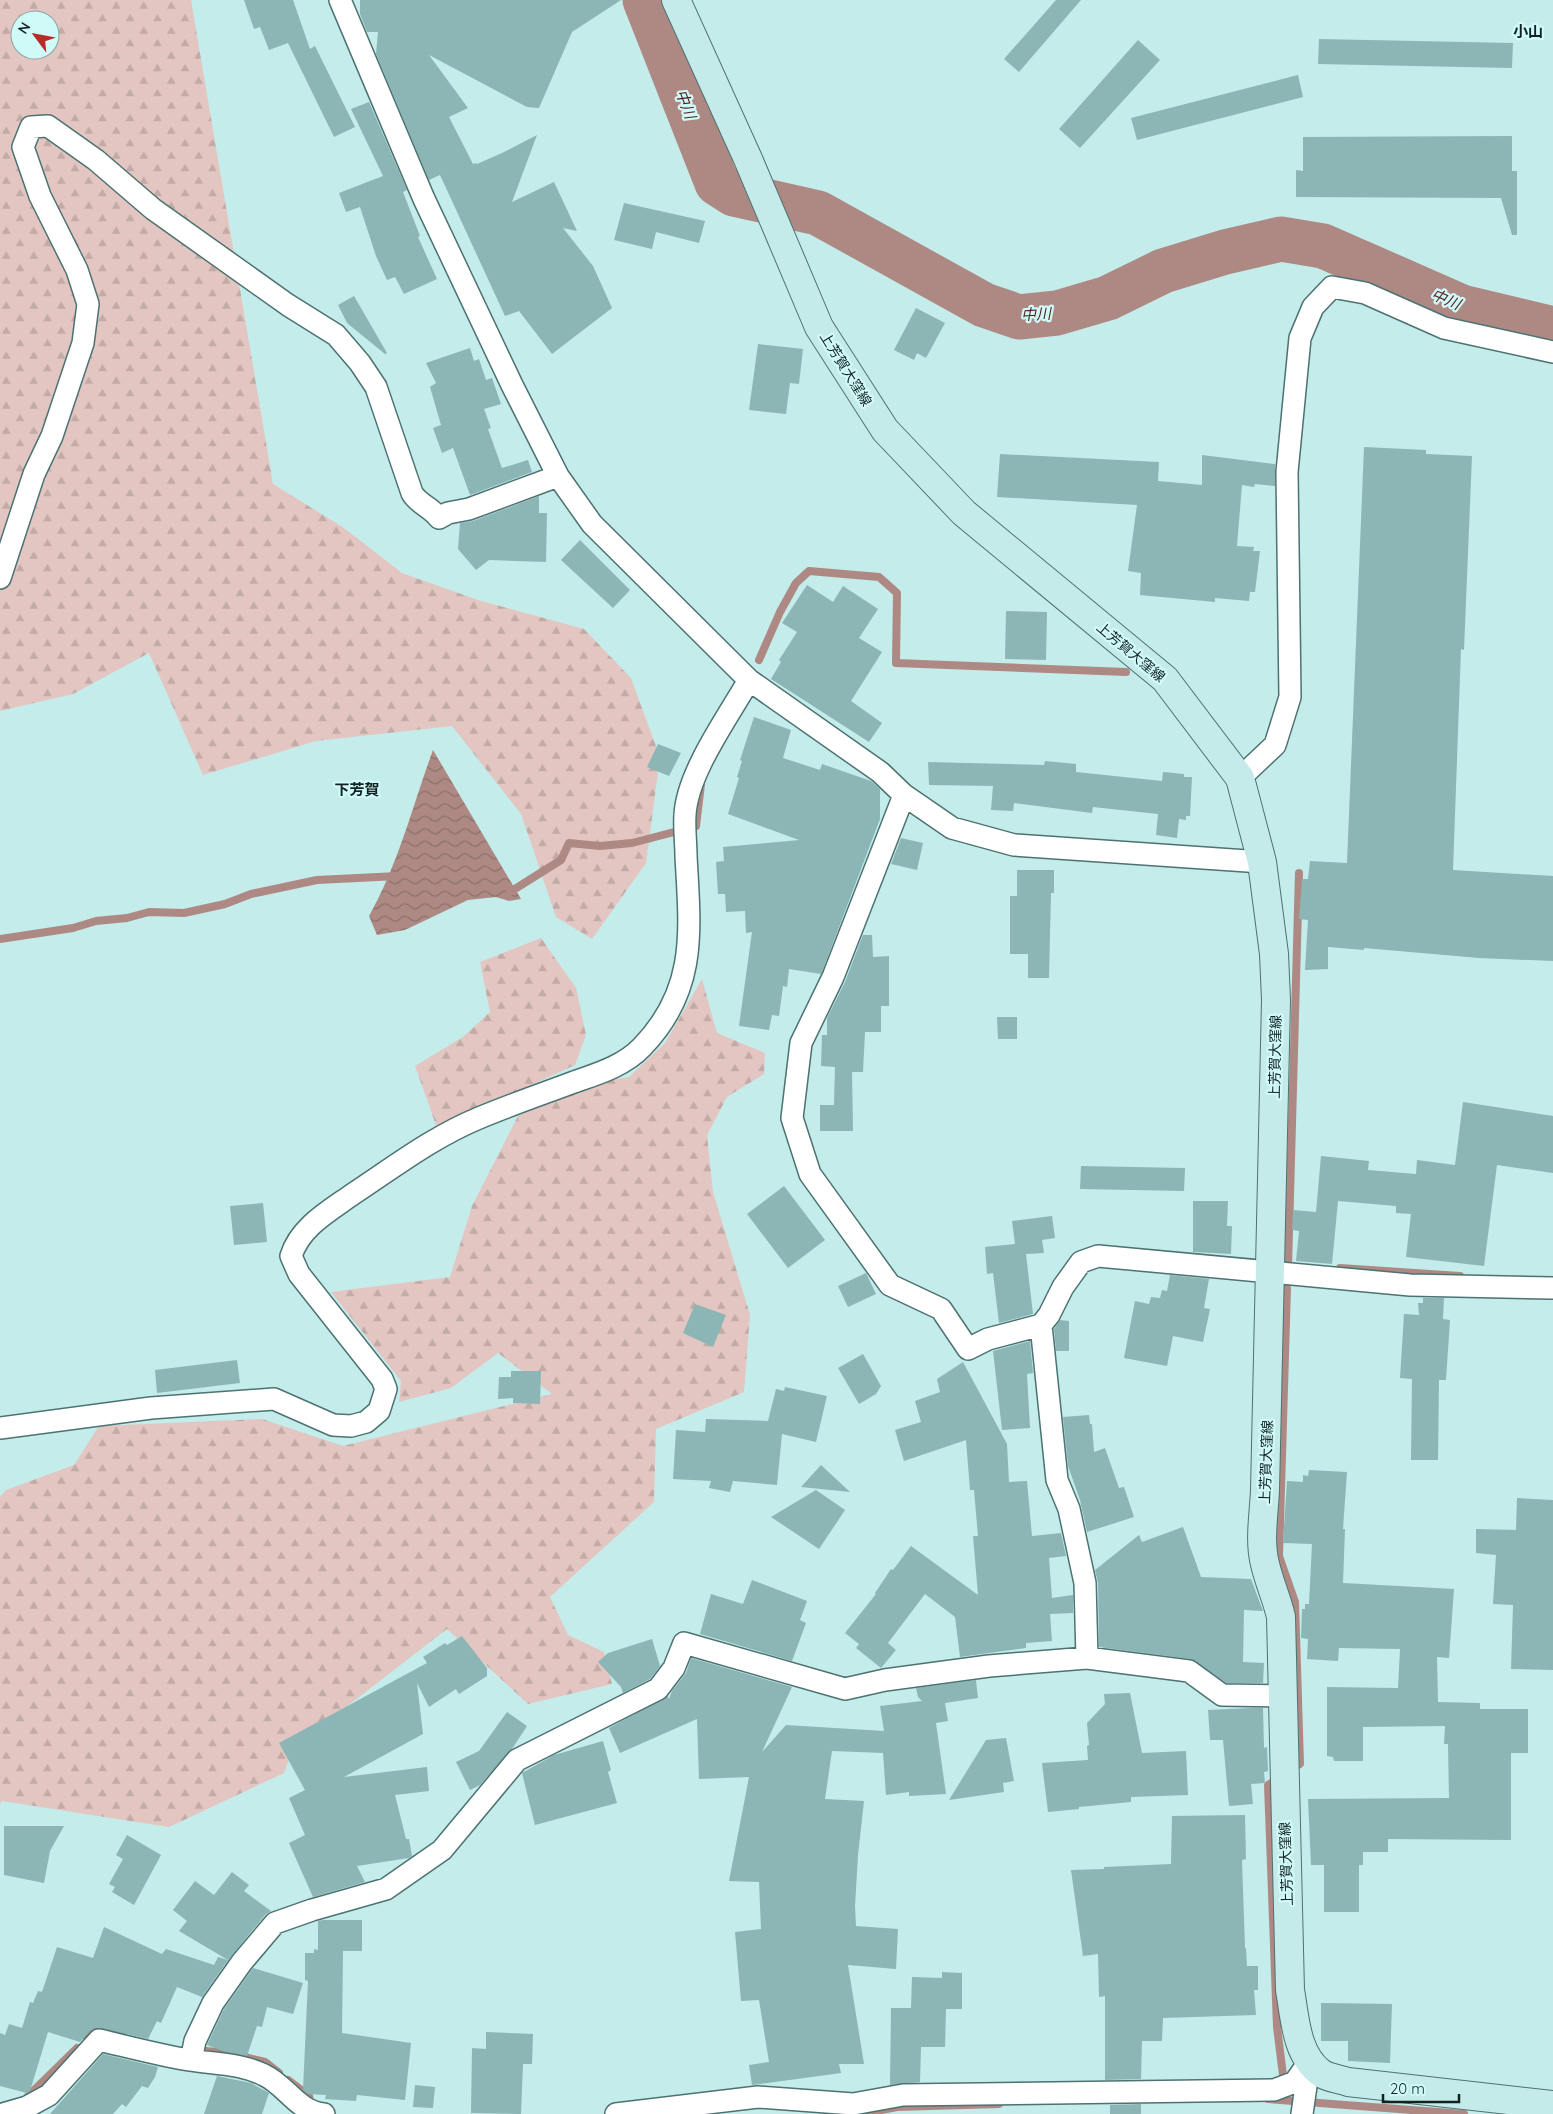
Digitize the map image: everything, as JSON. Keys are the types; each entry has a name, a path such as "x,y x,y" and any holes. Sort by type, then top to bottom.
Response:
{"main road":[{"name":"上芳賀大窪線","path":"676,0 748,159 819,327 885,430 964,513 1165,679 1240,778 1262,862 1274,954 1276,1000 1262,1543 1264,1564 1277,1600 1280,1617 1290,1990 1298,2034 1309,2062"},
{"path":"1309,2062 1323,2074 1348,2082 1553,2105"}],"street":[{"path":"340,0 424,199 512,385 558,476 592,524 749,680 880,772 904,795 952,828 1014,845 1262,862"},
{"path":"0,578 34,474 52,436 82,343 88,304 78,270 40,196 23,147 31,127 48,126 96,160 153,209 288,305 336,335 360,363 376,387 412,494 415,498 433,509 439,518 448,513 469,509 558,476"},
{"path":"1240,778 1274,745 1290,697 1287,472 1300,338 1313,307 1332,287 1364,293 1444,328 1553,352"},
{"path":"0,1428 151,1408 274,1399 333,1424 351,1426 366,1422 379,1411 386,1389 382,1379 299,1274 291,1256 296,1243 305,1231 334,1208 422,1147 477,1119 615,1067 641,1049 660,1025 679,994 686,965 690,936 685,815 690,789 699,768 749,680"},
{"path":"904,795 833,977 801,1042 792,1118 810,1174 890,1285 941,1309 968,1349 988,1339 1041,1325 1049,1315 1063,1287 1081,1262 1098,1256 1410,1285 1553,1288"},
{"path":"1041,1325 1057,1480 1069,1509 1085,1583 1087,1658"},
{"path":"192,2053 213,2003 242,1962 275,1923 312,1910 386,1890 442,1850 517,1760 658,1689 674,1668 684,1643 845,1689 885,1680 989,1666 1087,1658 1189,1671 1222,1696 1281,1696"},
{"path":"3,2114 27,2107 48,2095 99,2040 192,2053 213,2062 250,2069 267,2076 318,2113"},
{"path":"1303,2105 1309,2062"},
{"path":"616,2114 663,2112 758,2096 853,2104 903,2095 1274,2090 1295,2082 1309,2062"}],"green space":[{"path":"0,0 191,0 273,484 344,528 402,573 478,600 584,629 631,678 660,757 646,863 592,939 556,917 521,814 452,726 316,741 203,775 149,653 73,694 0,711"},
{"path":"541,938 576,988 586,1035 575,1065 437,1128 415,1066 463,1037 490,1012 480,962"},
{"path":"702,979 717,1033 765,1053 764,1074 727,1097 707,1135 713,1192 750,1315 744,1392 656,1429 654,1502 550,1597 568,1635 604,1652 612,1684 528,1704 447,1629 293,1748 284,1773 169,1827 2,1801 0,1804 0,1497 6,1490 74,1465 99,1426 262,1419 343,1446 552,1394 498,1353 451,1388 399,1402 401,1381 331,1292 450,1277 472,1206 518,1116 604,1081 629,1077 665,1043"}],"water":[{"path":"433,750 521,899 509,901 496,897 468,900 405,930 377,935 369,916 389,876"}],"building":[{"path":"244,0 293,0 310,49 315,46 355,127 334,137 288,43 269,50 260,27 254,29"},
{"path":"360,0 621,0 572,32 539,108 527,107 429,55 468,108 449,117 473,164 502,153 537,135 512,202 554,182 577,231 563,228 593,266 612,308 552,354 519,311 505,316 440,175 429,180 376,54 378,32 367,32 360,14"},
{"path":"1056,0 1081,0 1019,72 1004,59"},
{"path":"1319,39 1513,43 1512,68 1318,64"},
{"path":"1138,40 1160,60 1080,148 1059,129"},
{"path":"1298,75 1303,97 1137,140 1131,118"},
{"path":"369,102 407,190 403,192 420,236 418,237 437,279 404,294 395,277 387,280 376,256 360,207 346,212 339,193 383,176 351,109"},
{"path":"1512,136 1512,171 1517,171 1517,235 1512,235 1501,198 1296,197 1296,170 1303,171 1303,137"},
{"path":"624,203 705,221 699,243 656,232 652,249 614,240"},
{"path":"354,296 387,353 385,354 347,323 338,305"},
{"path":"916,308 945,323 926,358 917,353 914,360 894,350"},
{"path":"758,344 803,349 799,384 790,383 786,414 749,410"},
{"path":"470,348 474,361 479,359 486,380 492,378 501,404 484,409 491,428 488,429 502,468 528,460 532,472 470,495 453,448 442,453 433,428 441,425 430,387 436,383 426,363"},
{"path":"1364,447 1426,450 1426,454 1472,456 1464,650 1461,649 1453,870 1553,876 1553,961 1479,958 1364,948 1364,950 1328,947 1328,969 1305,970 1308,920 1299,919 1302,879 1308,879 1310,861 1347,863"},
{"path":"1000,454 1159,462 1158,481 1202,485 1202,455 1275,464 1275,486 1255,484 1254,487 1242,485 1237,546 1254,547 1253,551 1260,551 1255,592 1250,592 1249,601 1215,598 1215,602 1140,595 1141,573 1128,571 1137,505 997,497"},
{"path":"539,496 539,513 547,513 546,562 489,560 476,570 458,549 460,523 473,521"},
{"path":"580,540 630,590 613,608 561,560"},
{"path":"807,585 833,602 843,586 878,609 859,638 882,652 851,701 882,723 869,742 771,679 781,662 779,660 797,632 782,623"},
{"path":"1006,611 1047,612 1046,660 1005,659"},
{"path":"754,717 791,730 783,758 820,770 822,764 871,781 880,789 880,819 822,972 821,974 789,969 787,987 783,986 779,1016 772,1015 769,1030 739,1026 752,932 746,933 745,911 726,912 725,894 718,894 716,862 724,861 723,847 799,840 728,814 739,778 737,777 742,761 740,760"},
{"path":"658,744 681,753 669,776 647,767"},
{"path":"1045,761 1076,764 1076,772 1162,781 1163,772 1184,774 1184,777 1192,777 1190,816 1186,816 1186,820 1179,819 1177,838 1156,835 1158,814 1093,807 1092,813 1014,803 1013,811 991,810 993,786 929,785 928,762 1044,765"},
{"path":"901,838 923,843 917,870 891,864"},
{"path":"1017,870 1054,870 1054,893 1051,893 1049,978 1028,978 1028,954 1010,954 1010,896 1017,896"},
{"path":"863,935 872,935 873,957 889,956 889,1006 881,1006 881,1032 865,1032 863,1072 852,1072 853,1131 820,1131 820,1105 834,1105 835,1067 821,1066 822,1035 827,1035 827,1018 845,982"},
{"path":"997,1017 1017,1017 1017,1039 998,1039"},
{"path":"1463,1102 1553,1116 1553,1173 1497,1165 1484,1266 1406,1257 1411,1214 1396,1213 1396,1206 1338,1201 1332,1264 1296,1261 1299,1231 1292,1230 1293,1210 1316,1212 1321,1156 1369,1161 1368,1170 1416,1174 1417,1160 1455,1165"},
{"path":"1081,1166 1185,1168 1184,1191 1080,1189"},
{"path":"784,1186 825,1240 788,1268 747,1214"},
{"path":"1193,1201 1228,1201 1227,1226 1232,1226 1231,1254 1193,1252"},
{"path":"263,1203 267,1242 234,1245 230,1206"},
{"path":"1052,1216 1055,1238 1042,1240 1044,1253 1026,1254 1033,1314 999,1323 993,1273 987,1274 985,1247 1015,1244 1012,1221"},
{"path":"866,1273 876,1294 848,1307 838,1286"},
{"path":"1170,1275 1209,1279 1204,1308 1210,1309 1203,1342 1173,1336 1167,1366 1124,1358 1135,1301 1149,1304 1151,1297 1160,1298 1162,1290 1167,1291"},
{"path":"1423,1298 1444,1298 1443,1319 1450,1320 1446,1380 1439,1380 1438,1460 1411,1460 1412,1379 1400,1378 1404,1314 1419,1315 1418,1303 1423,1303"},
{"path":"695,1304 726,1315 713,1347 683,1333"},
{"path":"1060,1320 1069,1321 1069,1351 1056,1351 1054,1329"},
{"path":"1030,1341 1033,1373 1027,1374 1030,1428 1002,1430 993,1351"},
{"path":"863,1354 881,1386 876,1394 859,1404 838,1368"},
{"path":"237,1360 240,1383 157,1393 155,1370"},
{"path":"963,1362 1007,1444 1009,1482 1027,1481 1032,1536 1061,1533 1066,1556 1049,1558 1052,1598 1073,1595 1073,1613 1050,1614 1052,1641 1026,1643 1026,1648 960,1657 955,1617 925,1594 888,1643 896,1650 881,1668 856,1648 859,1644 845,1633 876,1594 891,1569 893,1570 911,1546 978,1595 973,1536 978,1536 974,1490 970,1490 966,1440 904,1461 895,1430 921,1422 915,1401 940,1392 937,1379"},
{"path":"511,1371 541,1371 540,1404 513,1403 513,1398 498,1399 499,1377 511,1377"},
{"path":"785,1387 827,1396 816,1442 782,1434 777,1485 733,1481 730,1492 709,1488 711,1481 673,1479 676,1430 705,1432 706,1419 768,1421 776,1389 784,1391"},
{"path":"1089,1415 1090,1424 1092,1424 1094,1452 1105,1448 1119,1488 1124,1487 1134,1517 1087,1532 1080,1500 1068,1466 1063,1417"},
{"path":"821,1465 850,1492 801,1487"},
{"path":"1309,1470 1347,1472 1343,1529 1345,1529 1343,1583 1454,1589 1449,1658 1437,1657 1438,1702 1480,1703 1480,1709 1528,1709 1528,1753 1511,1753 1511,1840 1388,1839 1388,1852 1363,1852 1363,1865 1359,1865 1359,1912 1324,1912 1324,1865 1311,1865 1308,1799 1449,1798 1448,1744 1444,1744 1445,1726 1363,1727 1363,1761 1334,1761 1333,1757 1327,1756 1327,1687 1398,1688 1400,1649 1339,1648 1338,1661 1307,1659 1308,1639 1301,1638 1302,1609 1305,1609 1305,1604 1309,1604 1312,1544 1283,1543 1287,1481 1303,1482 1303,1475 1308,1476"},
{"path":"816,1490 845,1510 819,1549 771,1517"},
{"path":"1517,1498 1553,1500 1553,1670 1511,1669 1513,1605 1493,1604 1496,1555 1476,1553 1476,1529 1516,1530"},
{"path":"1183,1527 1201,1577 1251,1579 1263,1611 1244,1610 1243,1662 1264,1663 1263,1683 1226,1683 1191,1659 1099,1647 1098,1583 1095,1570 1139,1535 1142,1542"},
{"path":"752,1580 807,1601 800,1620 806,1623 792,1661 700,1634 711,1594 743,1604"},
{"path":"462,1636 487,1668 487,1676 459,1694 456,1689 429,1707 417,1683 423,1734 344,1777 427,1767 429,1791 395,1795 406,1839 409,1839 412,1856 357,1866 365,1882 313,1897 289,1843 305,1835 289,1798 305,1790 279,1743 427,1663 423,1657 445,1643 447,1645"},
{"path":"652,1639 660,1666 650,1679 623,1693 621,1687 598,1662 608,1653"},
{"path":"691,1658 792,1687 762,1752 786,1725 884,1731 880,1706 922,1701 918,1697 916,1688 976,1680 978,1698 945,1703 948,1721 936,1723 946,1794 909,1796 909,1792 886,1795 883,1753 832,1751 825,1799 864,1801 858,1855 855,1906 856,1926 898,1929 896,1969 848,1965 864,2064 839,2064 841,2073 752,2085 749,2065 769,2062 759,2000 741,2001 735,1932 761,1929 759,1882 729,1881 749,1777 699,1779 697,1719 620,1753 609,1728 668,1696 669,1699 672,1691 686,1673"},
{"path":"1130,1693 1142,1753 1186,1751 1188,1795 1131,1797 1131,1802 1048,1812 1042,1763 1088,1760 1087,1723 1105,1704 1104,1694"},
{"path":"1263,1708 1264,1748 1267,1747 1268,1771 1264,1772 1265,1783 1251,1784 1253,1804 1229,1806 1223,1740 1210,1740 1208,1710"},
{"path":"507,1712 527,1726 512,1749 480,1785 470,1790 456,1762 479,1751"},
{"path":"1006,1738 1014,1781 1003,1783 1004,1792 949,1800 986,1740"},
{"path":"603,1741 611,1770 608,1772 617,1803 535,1825 522,1773 554,1755"},
{"path":"1245,1815 1246,1859 1242,1860 1245,1948 1247,1966 1258,1966 1258,1990 1254,1990 1256,2015 1163,2018 1162,2041 1142,2041 1141,2079 1105,2080 1105,1996 1099,1997 1098,1954 1083,1956 1071,1870 1171,1864 1172,1816"},
{"path":"4,1826 64,1826 50,1851 44,1883 4,1875"},
{"path":"127,1835 161,1855 134,1905 112,1892 115,1887 109,1884 123,1859 116,1855"},
{"path":"232,1872 249,1885 244,1891 271,1911 265,1915 228,1960 179,1931 187,1921 173,1910 195,1881 214,1895"},
{"path":"362,1920 362,1951 343,1951 342,2033 411,2043 405,2100 357,2095 356,2101 325,2099 326,2095 308,2094 303,2090 308,1981 305,1980 305,1953 314,1953 314,1949 318,1950 318,1921"},
{"path":"104,1927 162,1954 166,1949 214,1965 218,1957 228,1960 202,1997 177,1987 161,2023 157,2021 148,2039 95,2028 80,2042 48,2032 30,2091 27,2093 0,2086 0,2033 5,2035 9,2024 22,2028 30,2002 33,2003 38,1991 42,1992 57,1947 93,1958"},
{"path":"253,1968 303,1983 293,2014 267,2007 262,2027 257,2026 247,2056 226,2052 207,2045 224,2009"},
{"path":"942,1972 962,1973 962,2009 946,2009 945,2047 921,2047 920,2082 890,2085 891,2008 911,2008 912,1977 942,1978"},
{"path":"1321,2003 1392,2004 1390,2063 1348,2061 1348,2041 1321,2041"},
{"path":"486,2032 533,2034 532,2064 523,2064 521,2114 471,2113 472,2048 486,2049"},
{"path":"103,2054 158,2067 155,2077 148,2088 142,2086 126,2107 122,2104 113,2114 50,2114"},
{"path":"217,2076 251,2083 269,2093 262,2114 204,2114"},
{"path":"415,2085 435,2087 433,2108 413,2107"},
{"path":"1141,2104 1141,2114 1110,2114 1110,2105"}],"waterway":[{"name":"中川","path":"645,0 717,183 734,194 818,213 984,305 1019,317 1057,313 1108,298 1163,271 1225,252 1281,239 1323,246 1462,307 1553,329"},
{"path":"759,660 780,612 796,583 809,571 879,577 897,593 896,663 1126,672"},
{"path":"696,826 701,784"},
{"path":"510,892 561,860 569,843 600,846 632,843 678,831"},
{"path":"1288,1267 1299,873"},
{"path":"0,939 73,928 96,921 127,918 149,912 184,913 225,904 251,894 317,880 398,876"},
{"path":"1340,1268 1460,1276"},
{"path":"1287,1288 1279,1556 1295,1602 1300,1764 1294,1767"},
{"path":"1271,1783 1268,1785 1277,2027 1283,2075"},
{"path":"87,2038 99,2026 123,2036"},
{"path":"28,2096 77,2048"},
{"path":"195,2050 229,2053 265,2062 279,2073"},
{"path":"288,2080 309,2096 311,2106"},
{"path":"1268,2099 1464,2114"},
{"path":"862,2114 897,2107 999,2104"},
{"path":"827,2112 841,2114"}],"district":[{"name":"小山","path":"1528,31"},
{"name":"下芳賀","path":"357,789"}]}
